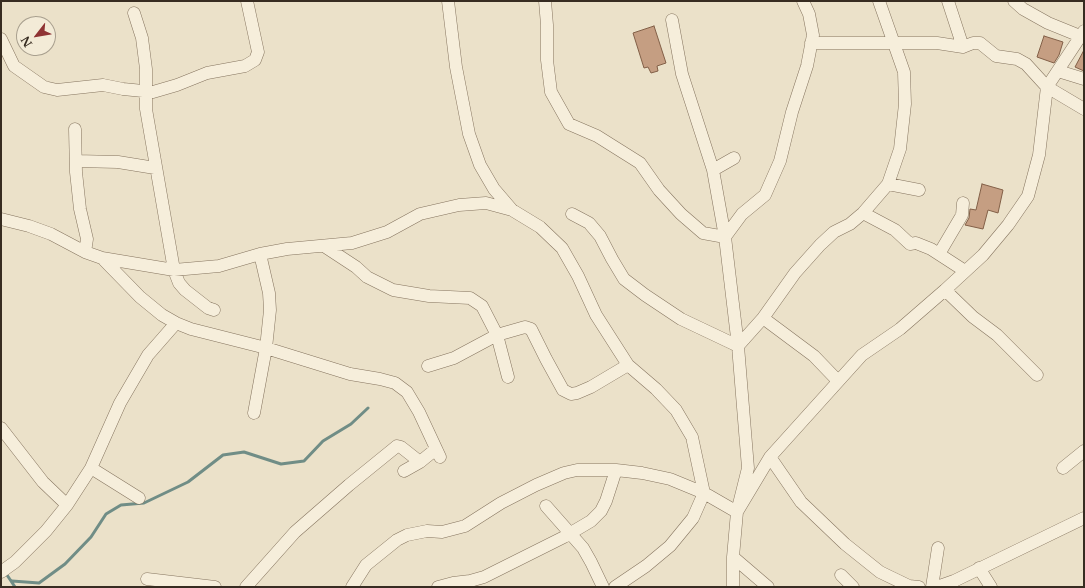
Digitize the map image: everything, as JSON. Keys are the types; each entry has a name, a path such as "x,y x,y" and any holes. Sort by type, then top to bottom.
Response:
{"street":[{"path":"1,39 14,66 44,87 57,90 103,85 146,92 161,89 207,73 245,66 255,60 258,52 247,1"},
{"path":"448,1 456,67 469,134 480,166 494,189 512,210 540,228 562,248 578,276 596,315 628,365 656,389 676,410 692,437 704,493 693,518 670,546 646,566 615,587"},
{"path":"545,1 547,60 551,92 570,124 597,136 640,163 659,190 680,214 703,232 725,237"},
{"path":"725,237 742,214 765,195 780,161 792,112 807,66 813,35 809,14 803,1"},
{"path":"738,346 763,318 795,273 820,245 834,232 850,224 863,213 888,184 900,149 905,104 904,72 879,1"},
{"path":"948,1 964,47"},
{"path":"737,512 770,457 838,381 862,355 900,329 983,255 1008,225 1028,196 1039,155 1047,87 1082,34 1048,23 1022,9 1014,1"},
{"path":"134,13 142,38 146,69 146,109 155,168 165,215 174,270 179,283 185,290 208,308 214,310"},
{"path":"672,20 682,74 713,170 725,237 738,346 748,468 737,512 732,587"},
{"path":"811,43 937,43 964,47 973,43 980,43 996,56 1017,59 1026,64 1047,87 1084,108"},
{"path":"1058,71 1084,79"},
{"path":"74,130 80,209 87,239 85,252"},
{"path":"713,170 734,158"},
{"path":"76,161 118,162 155,168"},
{"path":"888,184 920,190"},
{"path":"1,219 29,226 51,234 85,252 102,258 174,270 219,266 260,254 286,249 352,244 387,232 420,214 459,205 486,203 512,210"},
{"path":"939,254 962,215 963,203"},
{"path":"863,213 895,230 910,244 916,243 923,246 939,254 965,271"},
{"path":"572,214 589,223 600,236 624,279 681,319 738,346"},
{"path":"324,246 367,276 393,290 429,296 470,298 482,306 497,335 508,377"},
{"path":"254,414 266,348 270,310 269,293 260,254"},
{"path":"102,258 140,296 162,315 176,323 191,329 266,348 350,374 395,383 406,392 419,412 438,453 404,471"},
{"path":"945,290 973,317 997,335 1037,375"},
{"path":"763,318 814,356 838,381"},
{"path":"5,569 46,531 67,505 91,468 120,403 148,355 176,323"},
{"path":"428,366 454,358 497,335 525,326 531,329 563,390 572,394 591,387 628,365"},
{"path":"1,428 43,482 67,505"},
{"path":"246,587 295,532 397,446 401,447 420,462"},
{"path":"1063,468 1084,451"},
{"path":"770,457 801,502 845,544 880,572 909,586 919,587"},
{"path":"91,468 139,498"},
{"path":"352,587 366,565 402,537 427,531 442,532 465,526 501,503 536,485 564,473 577,470 616,470 642,473 670,479 704,493 737,512"},
{"path":"438,587 484,577 570,534 591,521 601,511 606,501 616,470"},
{"path":"546,506 583,548 603,587"},
{"path":"937,587 954,581 1084,518"},
{"path":"932,587 938,548"},
{"path":"733,556 768,587"},
{"path":"980,568 991,587"},
{"path":"841,575 853,587"},
{"path":"147,579 172,584 215,587"}],"building":[{"path":"654,26 666,63 657,66 658,71 651,73 648,67 644,68 633,33"},
{"path":"1044,36 1063,42 1059,55 1054,63 1037,57"},
{"path":"1084,50 1084,71 1075,67"},
{"path":"982,184 1003,190 998,213 988,210 983,229 965,225 969,218 970,209 976,210"}],"waterway":[{"path":"12,581 39,583 65,564 91,537 106,514 121,505 144,503 188,482 223,455 244,452 281,464 304,461 323,441 351,424 368,408"},
{"path":"5,572 15,587"}]}
